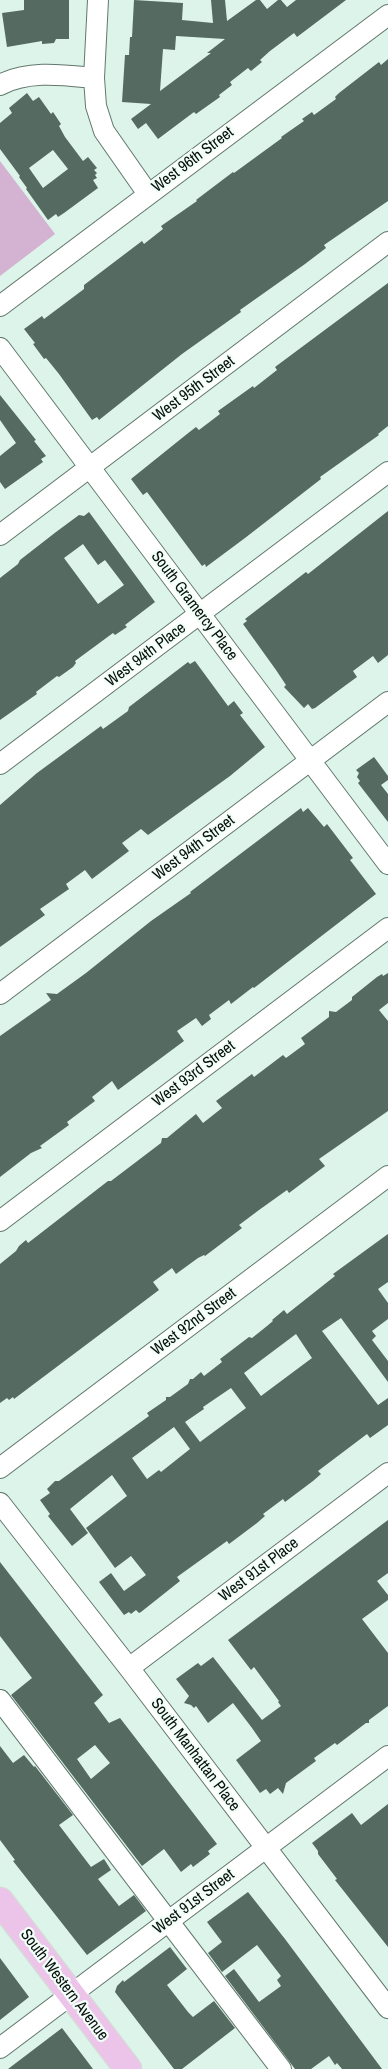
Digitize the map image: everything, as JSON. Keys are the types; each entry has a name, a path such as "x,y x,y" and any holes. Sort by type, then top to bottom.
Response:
{"main road":[{"name":"South Western Avenue","path":"0,1901 128,2069"}],"street":[{"path":"98,0 94,78 96,106 104,131 148,194"},
{"name":"West 96th Street","path":"0,306 388,16"},
{"path":"0,85 28,76 58,75 94,78"},
{"name":"West 95th Street","path":"0,535 388,242"},
{"name":"South Gramercy Place","path":"0,348 388,864"},
{"name":"West 94th Place","path":"0,764 388,472"},
{"name":"West 94th Street","path":"0,994 388,702"},
{"name":"West 93rd Street","path":"0,1220 388,928"},
{"name":"West 92nd Street","path":"0,1468 388,1176"},
{"name":"West 91st Place","path":"129,1668 388,1473"},
{"name":"South Manhattan Place","path":"0,1503 129,1668 388,2008"},
{"path":"0,1700 282,2069"},
{"name":"West 91st Street","path":"0,2048 388,1756"}],"shaded area":[{"path":"0,161 55,234 0,276"}],"building":[{"path":"24,0 69,0 69,39 56,39 54,43 42,44 42,41 7,47 2,13 24,10"},
{"path":"134,0 183,3 182,20 213,23 211,0 225,0 227,21 256,0 260,0 267,9 278,0 281,0 287,7 296,0 346,0 297,37 294,33 270,51 260,60 262,62 251,71 248,68 230,82 232,85 219,95 220,97 196,114 194,112 158,139 146,123 138,129 131,119 151,104 122,102 125,55 129,55 130,37 132,37","holes":["176,36 225,39 207,53 211,53 160,91 163,49 175,50"]},
{"path":"388,59 388,201 324,245 326,248 240,310 241,312 182,354 99,420 97,417 92,420 59,374 46,358 44,359 24,329 42,316 44,319 84,289 84,285 142,241 144,244 163,229 161,226 304,121 302,119 312,112 314,115 336,99 335,97 339,93 379,62 381,65"},
{"path":"27,93 33,101 39,97 51,114 53,112 61,124 59,126 65,137 83,161 88,157 97,168 94,170 97,173 95,175 97,178 93,180 98,188 58,217 56,214 48,220 0,149 0,123 12,113 9,108","holes":["53,150 68,169 43,188 29,168"]},
{"path":"388,283 388,426 379,435 320,477 321,479 245,538 206,567 205,564 202,566 147,492 143,495 131,479 196,427 199,430 220,414 218,411 253,386 254,388 277,370 275,367"},
{"path":"0,395 36,440 34,441 46,456 41,459 43,462 5,489 0,482 0,456 16,443 0,420"},
{"path":"388,511 388,655 378,663 373,656 353,671 357,677 315,708 312,709 308,704 304,708 284,687 286,685 243,624 247,621 245,619 306,572 308,574"},
{"path":"89,512 155,602 125,625 127,627 115,635 113,633 75,661 76,663 73,667 59,677 57,676 36,692 37,694 0,720 0,578 18,564 20,560 79,515 84,516","holes":["83,544 98,565 105,560 124,585 98,604 64,558"]},
{"path":"195,661 228,706 234,701 243,713 240,715 265,747 230,776 148,835 141,829 122,843 129,851 92,879 85,870 66,884 69,889 40,909 45,915 0,947 0,805 37,773 101,726 103,729 128,711 129,707 188,662 190,664"},
{"path":"374,757 388,776 388,780 381,785 388,794 388,822 358,783 360,781 357,777 359,773 356,770"},
{"path":"301,808 303,812 308,808 324,827 327,824 353,858 350,860 376,894 254,988 231,1004 229,1000 209,1015 211,1019 202,1026 196,1018 177,1031 184,1041 118,1090 112,1081 92,1097 95,1101 67,1122 69,1125 40,1146 42,1148 31,1153 0,1177 0,1036 51,1000 46,993 57,994 86,973 151,921 191,893"},
{"path":"388,973 388,1003 379,1010 388,1021 388,1111 319,1159 325,1166 289,1193 287,1190 239,1225 242,1228 205,1256 198,1258 176,1274 172,1268 153,1282 159,1290 14,1399 13,1397 9,1400 7,1398 0,1403 0,1264 26,1240 28,1243 161,1143 162,1138 167,1138 196,1114 203,1123 222,1108 216,1101 252,1074 254,1077 283,1055 286,1058 305,1044 301,1038 329,1017 329,1011 336,1012 377,977"},
{"path":"388,1234 388,1282 378,1289 388,1303 388,1319 372,1331 376,1336 372,1340 388,1361 388,1382 341,1318 322,1331 378,1405 388,1398 388,1425 370,1438 367,1434 318,1471 321,1474 313,1481 285,1502 283,1499 263,1514 265,1516 229,1544 227,1541 177,1577 180,1581 141,1612 139,1613 136,1610 131,1614 129,1612 124,1615 99,1582 111,1573 124,1591 146,1575 131,1556 115,1568 86,1528 127,1496 112,1475 70,1509 88,1533 72,1546 48,1516 50,1514 40,1500 50,1493 47,1489 55,1481 59,1481 149,1416 147,1413 166,1400 166,1397 170,1397 188,1384 190,1379 193,1379 201,1372 204,1376 222,1362 220,1359 249,1337 252,1338 284,1310 287,1314 335,1276 333,1274","holes":["296,1334 312,1358 261,1396 244,1373","231,1388 246,1408 200,1442 185,1422 204,1409 203,1407","174,1427 190,1449 161,1472 159,1470 147,1479 132,1458"]},
{"path":"388,1520 388,1573 377,1581 388,1595 388,1600 362,1619 388,1653 388,1706 369,1720 369,1723 366,1723 337,1745 335,1743 314,1758 316,1761 286,1783 283,1794 278,1788 270,1794 266,1789 260,1793 236,1760 261,1741 252,1728 233,1703 208,1723 196,1706 194,1708 184,1703 189,1696 176,1679 198,1663 201,1666 213,1657 262,1720 281,1706 254,1667 251,1670 228,1640"},
{"path":"0,1562 103,1695 94,1703 109,1723 120,1718 217,1844 208,1851 210,1854 193,1867 191,1864 181,1872 164,1849 142,1866 11,1695 32,1678 0,1636","holes":["95,1745 110,1763 91,1779 77,1759"]},
{"path":"0,1746 13,1763 24,1755 35,1766 73,1815 59,1825 91,1867 104,1859 111,1870 98,1879 119,1906 134,1895 146,1911 87,1955 13,1861 15,1860 0,1840"},
{"path":"388,1804 388,1947 335,1880 337,1879 312,1843 352,1813 361,1825"},
{"path":"248,1892 382,2069 342,2069 337,2063 335,2065 329,2056 311,2069 295,2069 225,1976 234,1969 259,2002 281,1986 277,1980 281,1976 257,1945 222,1972 208,1953 222,1942 207,1922"},
{"path":"170,1947 187,1969 167,1985 188,2012 193,2017 214,2001 235,2028 182,2069 174,2069 115,1992 117,1986 123,1980 124,1982"},
{"path":"0,1958 29,1997 0,2020"},
{"path":"62,2028 93,2069 8,2069"}]}
